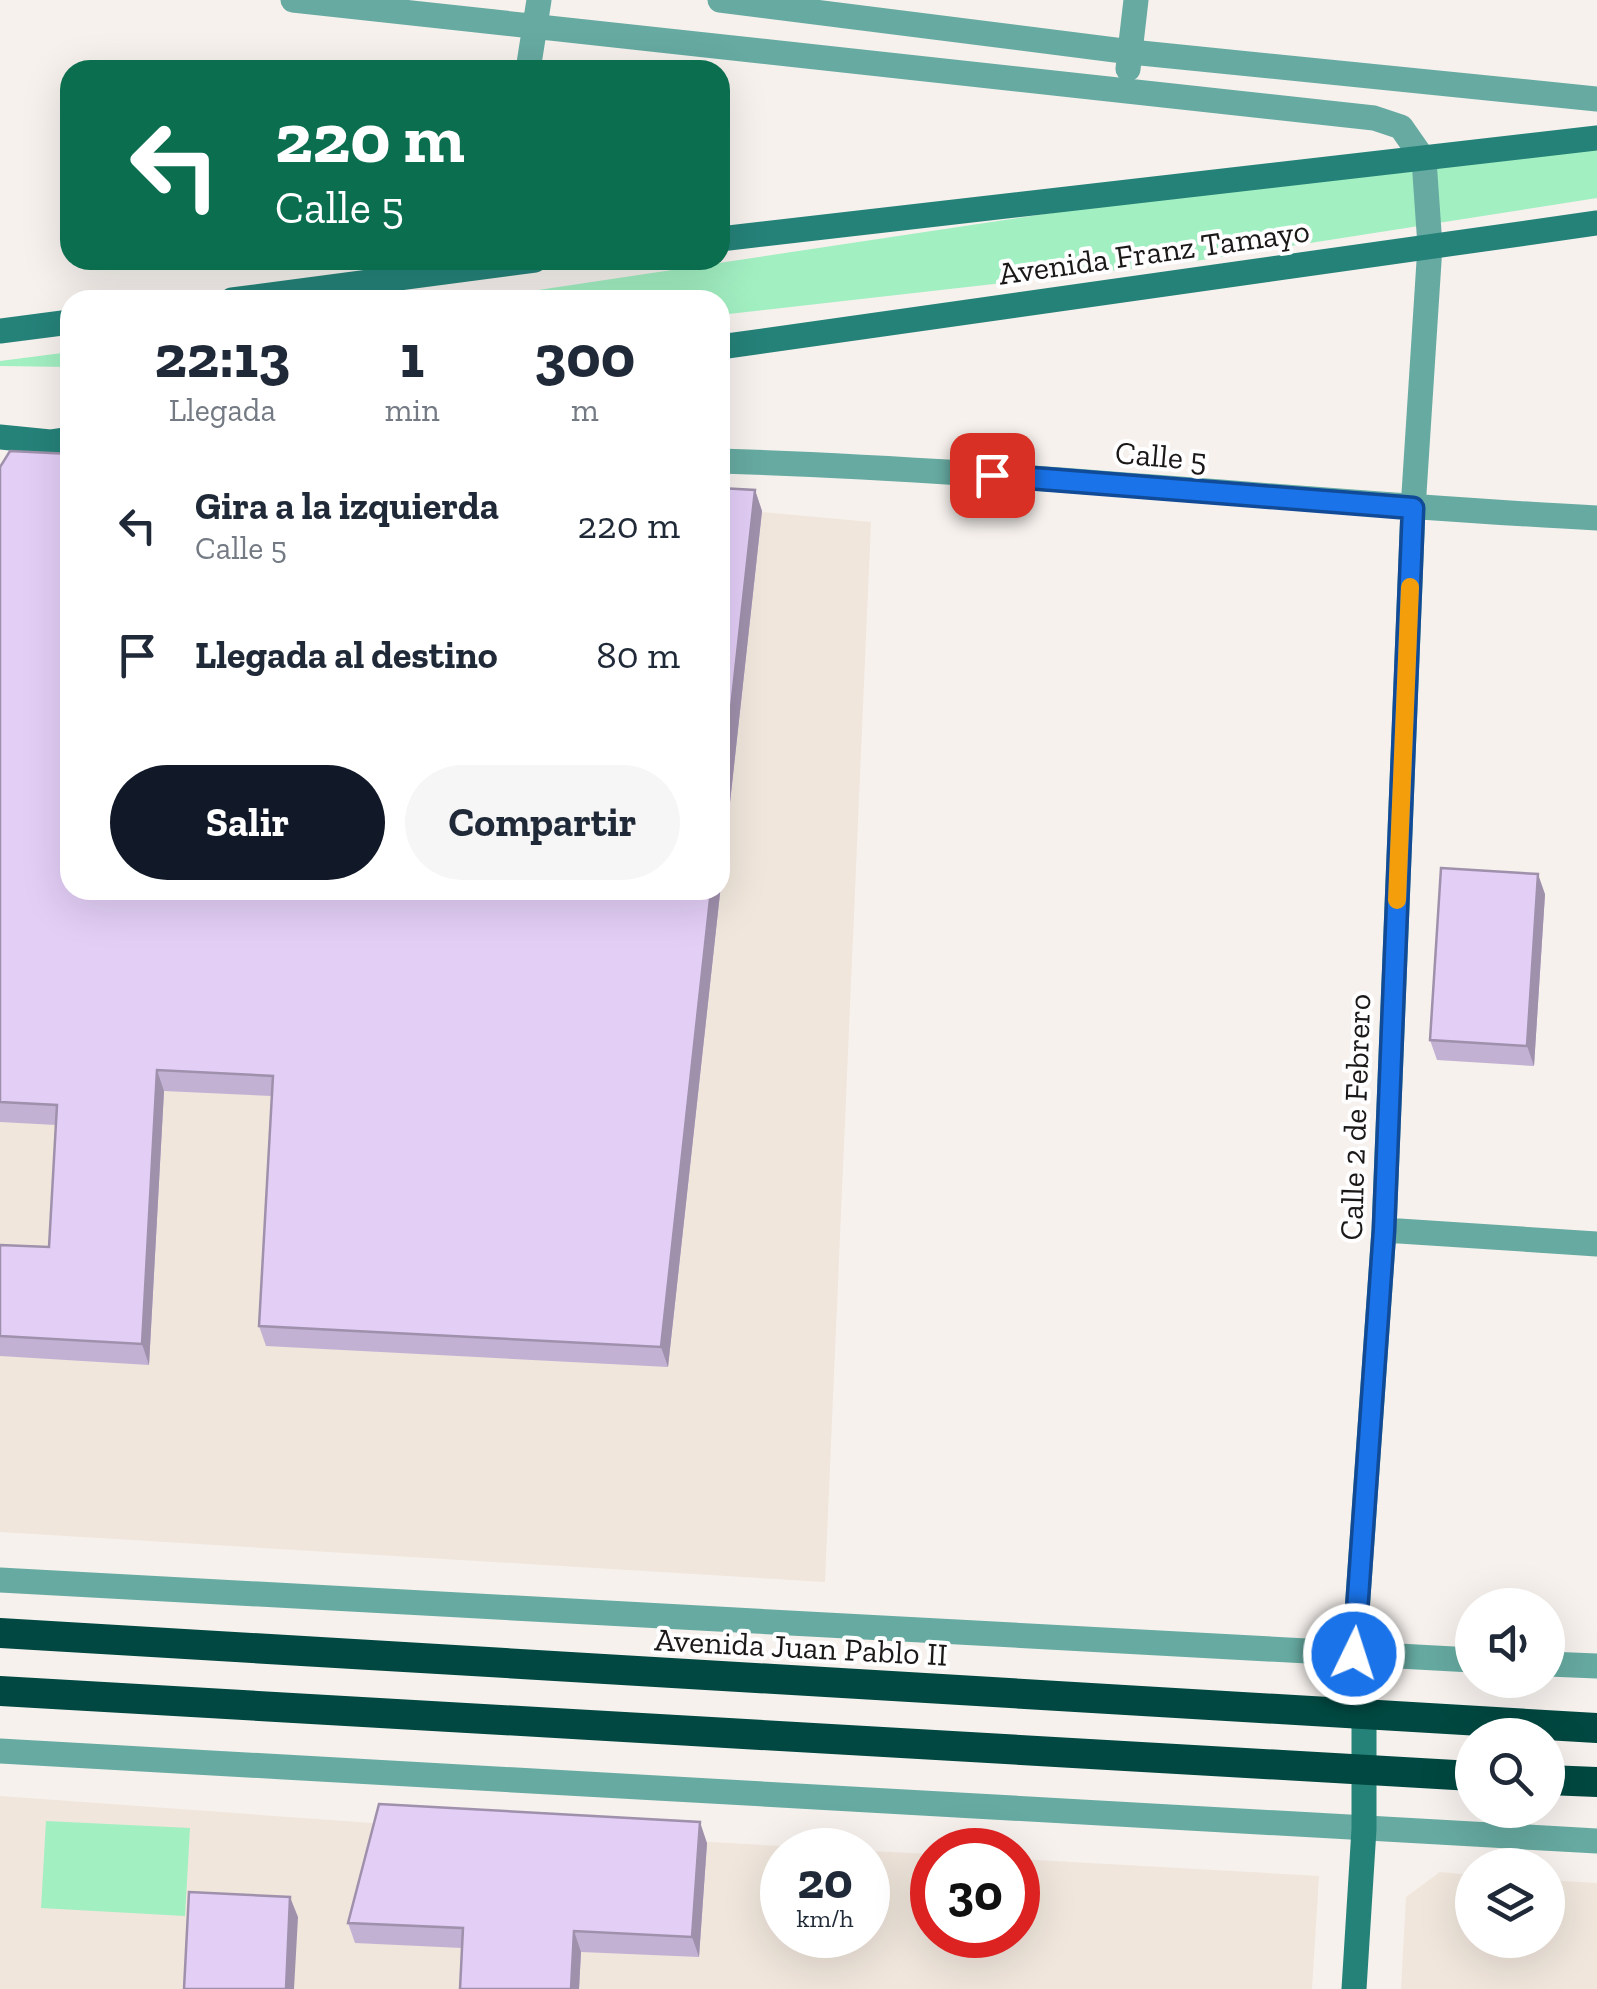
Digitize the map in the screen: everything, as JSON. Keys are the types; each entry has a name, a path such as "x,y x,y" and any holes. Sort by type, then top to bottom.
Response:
{"highway":[{"name":"Avenida Juan Pablo II","path":"0,1633 1597,1728"},
{"path":"0,1691 1455,1775"},
{"path":"1565,1781 1597,1782"}],"main road":[{"name":"Avenida Franz Tamayo","path":"730,238 1597,138"},
{"name":"Avenida Franz Tamayo","path":"730,346 1597,223"},
{"path":"303,290 444,270"},
{"path":"0,331 60,323"},
{"path":"0,437 60,441"},
{"name":"Calle 2 de Febrero","path":"1354,1989 1364,1829 1364,1716"}],"street":[{"path":"293,0 1374,118 1401,127 1424,160"},
{"path":"530,60 539,0"},
{"path":"720,0 1131,52 1597,99"},
{"path":"1124,88 1136,0"},
{"name":"Calle 2 de Febrero","path":"1364,1716 1354,1654 1384,1230 1413,508 1430,246 1424,160"},
{"name":"Calle 5","path":"730,462 878,466 1413,508 1597,518"},
{"path":"1384,1230 1597,1244"},
{"name":"Avenida Juan Pablo II","path":"0,1580 1455,1659"},
{"path":"1565,1665 1597,1666"},
{"path":"0,1751 1597,1841"}],"shaded area":[{"path":"0,470 60,830 60,900 730,900 730,509 871,522 825,1582 0,1532"},
{"path":"0,1796 386,1824 760,1845 760,1958 890,1958 890,1852 910,1853 910,1958 1040,1958 1040,1860 1319,1876 1312,1989 0,1989"},
{"path":"1440,1872 1455,1873 1455,1958 1565,1958 1565,1881 1597,1883 1597,1989 1401,1989 1406,1897"}],"green space":[{"path":"1597,147 1597,198 1189,262 730,314 730,290 539,290 672,270 730,270 730,261 1278,179"},
{"path":"60,353 60,367 0,366 0,361"},
{"path":"46,1821 190,1828 185,1916 41,1908"}],"building":[{"path":"10,451 60,454 60,900 710,900 661,1347 259,1326 273,1076 157,1070 142,1344 0,1336 0,1245 49,1247 57,1105 0,1102 0,467"},
{"path":"730,489 755,490 730,717"},
{"path":"1441,868 1538,874 1527,1046 1430,1040"},
{"path":"379,1804 700,1822 692,1937 574,1931 571,1989 460,1989 463,1928 348,1923"},
{"path":"189,1892 290,1897 286,1989 184,1989"}],"slow traffic":[{"path":"1397,900 1410,587"}],"route":[{"path":"992,475 1413,508 1384,1230 1354,1654"}]}
